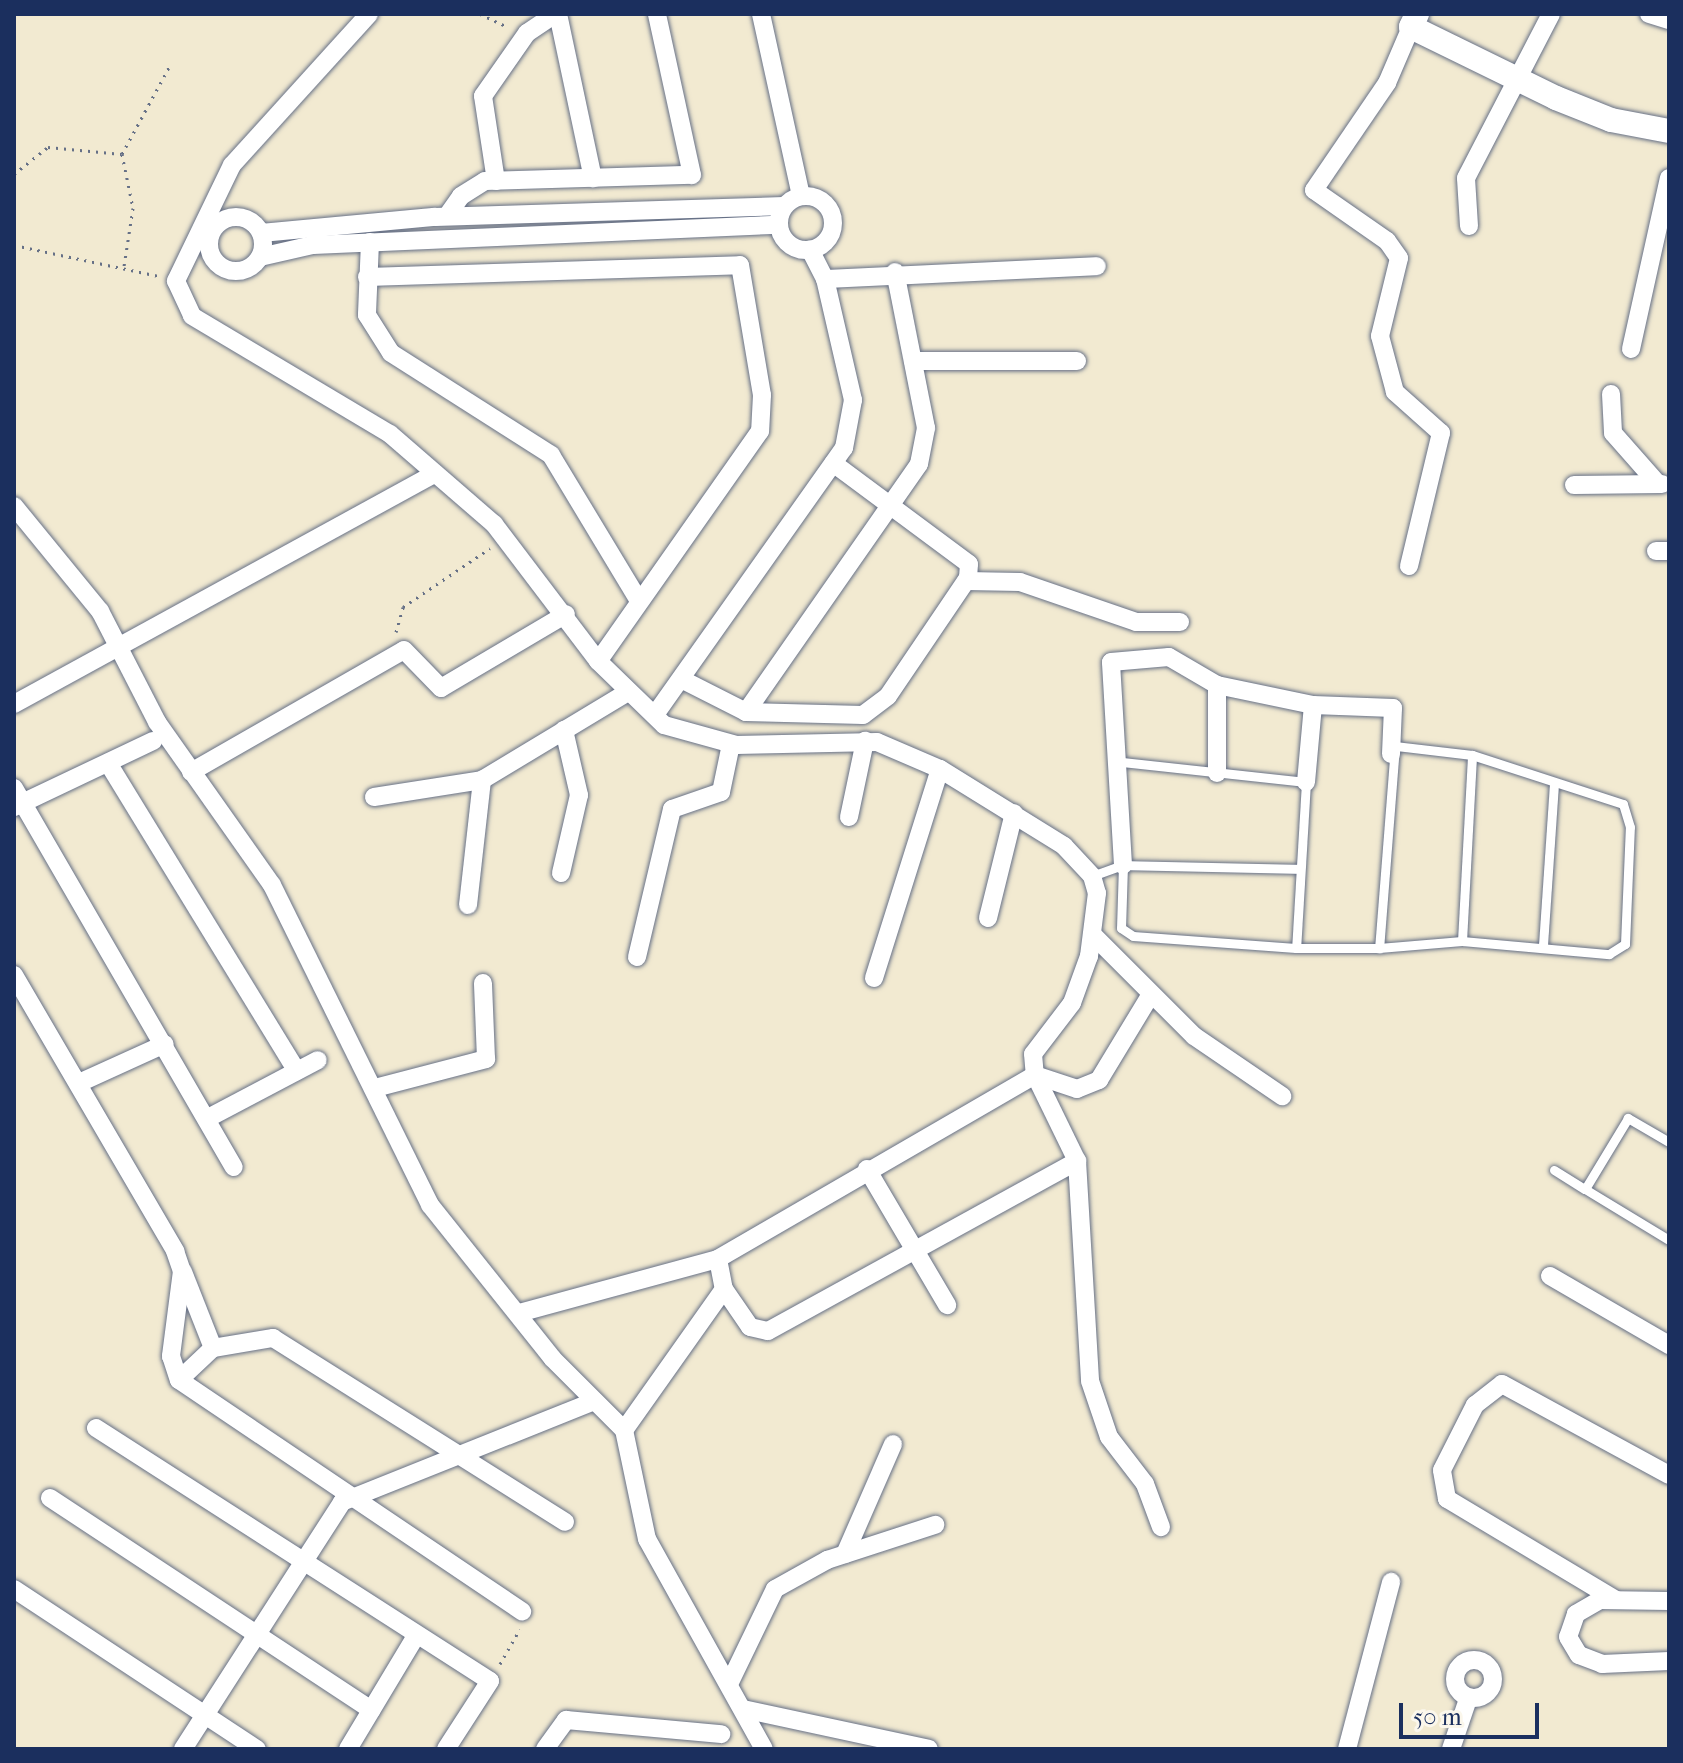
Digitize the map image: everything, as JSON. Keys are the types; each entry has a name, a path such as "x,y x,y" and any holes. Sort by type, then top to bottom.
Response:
{"street":[{"path":"213,258 210,237 232,165 369,14"},
{"path":"496,181 483,96 527,33 557,14 593,178"},
{"path":"447,216 461,196 496,181 692,175 657,14"},
{"path":"761,14 801,196"},
{"path":"1469,226 1466,178 1513,77 1551,14"},
{"path":"1649,14 1669,20"},
{"path":"1409,566 1441,433 1395,392 1380,336 1399,258 1387,241 1314,190 1387,83 1414,20 1513,77 1611,120 1669,131"},
{"path":"1631,349 1669,178"},
{"path":"784,206 778,225 789,245 810,250 828,239 833,219 822,201 801,196 784,206 447,216 261,233 245,218 215,219 187,254 176,281 192,316 390,434 505,538 626,693 664,725 731,744 865,741 940,769 1014,813 1064,846 1092,876 1095,937 1072,1003 1033,1054 1035,1075 1077,1161 1090,1381 1109,1437 1145,1484 1161,1527"},
{"path":"187,254 213,258 243,270 260,257 370,242 778,225"},
{"path":"260,257 261,233"},
{"path":"370,242 367,315 391,353 557,462 639,601"},
{"path":"659,709 844,448 853,400 825,279 810,250"},
{"path":"367,277 740,265 762,395 760,431 603,654"},
{"path":"825,279 895,272 1097,266"},
{"path":"746,712 894,503 924,445 913,361 895,272"},
{"path":"913,361 1077,361"},
{"path":"1611,394 1613,433 1663,484"},
{"path":"681,679 746,712 841,716 877,709 966,581 969,564 960,550 833,463"},
{"path":"14,704 120,648 326,528 434,474"},
{"path":"1574,485 1663,484"},
{"path":"14,506 100,611 191,772 295,923 430,1205 519,1313 624,1430 647,1539 730,1682 764,1749"},
{"path":"966,581 1020,582 1136,622 1180,622"},
{"path":"191,772 404,650 441,688 566,614"},
{"path":"1123,865 1122,762 1111,662 1169,657 1217,685 1313,705 1393,708 1391,754"},
{"path":"1217,685 1217,773"},
{"path":"374,797 482,780 626,693"},
{"path":"1306,782 1313,705"},
{"path":"561,873 579,795 564,730"},
{"path":"153,741 108,763 17,799 165,1044 234,1167"},
{"path":"849,817 865,741"},
{"path":"637,957 672,809 721,792 731,744"},
{"path":"108,763 297,1071"},
{"path":"874,978 940,769"},
{"path":"468,905 482,780"},
{"path":"988,918 1014,813"},
{"path":"1095,937 1151,994 1237,1072 1282,1096"},
{"path":"14,975 79,1083 182,1271 213,1348"},
{"path":"375,1088 486,1059 483,983"},
{"path":"519,1313 718,1259 867,1169 1035,1075 1077,1089 1099,1080 1151,994"},
{"path":"79,1083 165,1044"},
{"path":"208,1118 318,1060"},
{"path":"718,1259 724,1289 750,1327 763,1333 1077,1161"},
{"path":"867,1169 917,1247 947,1305"},
{"path":"182,1271 171,1356 179,1380 356,1495 522,1611"},
{"path":"1550,1276 1669,1345"},
{"path":"624,1430 724,1289"},
{"path":"179,1380 213,1348 273,1338 449,1454 565,1522"},
{"path":"1616,1600 1447,1499 1442,1470 1475,1405 1502,1384 1669,1475"},
{"path":"183,1749 342,1502 449,1454 595,1401"},
{"path":"96,1428 490,1681 446,1749"},
{"path":"845,1554 893,1444"},
{"path":"50,1498 259,1630 371,1710"},
{"path":"730,1682 775,1589 845,1554 935,1525"},
{"path":"1347,1749 1391,1582"},
{"path":"14,1589 257,1749"},
{"path":"1669,1601 1616,1600 1576,1614 1568,1637 1579,1655 1602,1664 1669,1661"},
{"path":"348,1749 416,1636"},
{"path":"1451,1749 1468,1699"},
{"path":"743,1709 929,1749"},
{"path":"545,1749 566,1720 721,1734"}],"lane":[{"path":"1123,865 1121,928 1133,936 1296,948 1379,948 1462,941 1543,945 1609,954 1625,944 1630,817 1613,797 1554,785 1472,755 1404,743 1391,754 1379,948"},
{"path":"1462,941 1472,755"},
{"path":"1122,762 1306,782 1296,948"},
{"path":"1543,945 1554,785"},
{"path":"1092,876 1123,865 1300,869"},
{"path":"1585,1189 1628,1118 1669,1142"},
{"path":"1554,1170 1669,1240"}],"path":[{"path":"480,14 527,33"},
{"path":"124,266 133,208 122,154 169,67"},
{"path":"14,174 48,147 122,154"},
{"path":"14,245 124,266 176,281"},
{"path":"404,650 394,625 403,607 505,538"},
{"path":"490,1681 523,1622 522,1611"}]}
